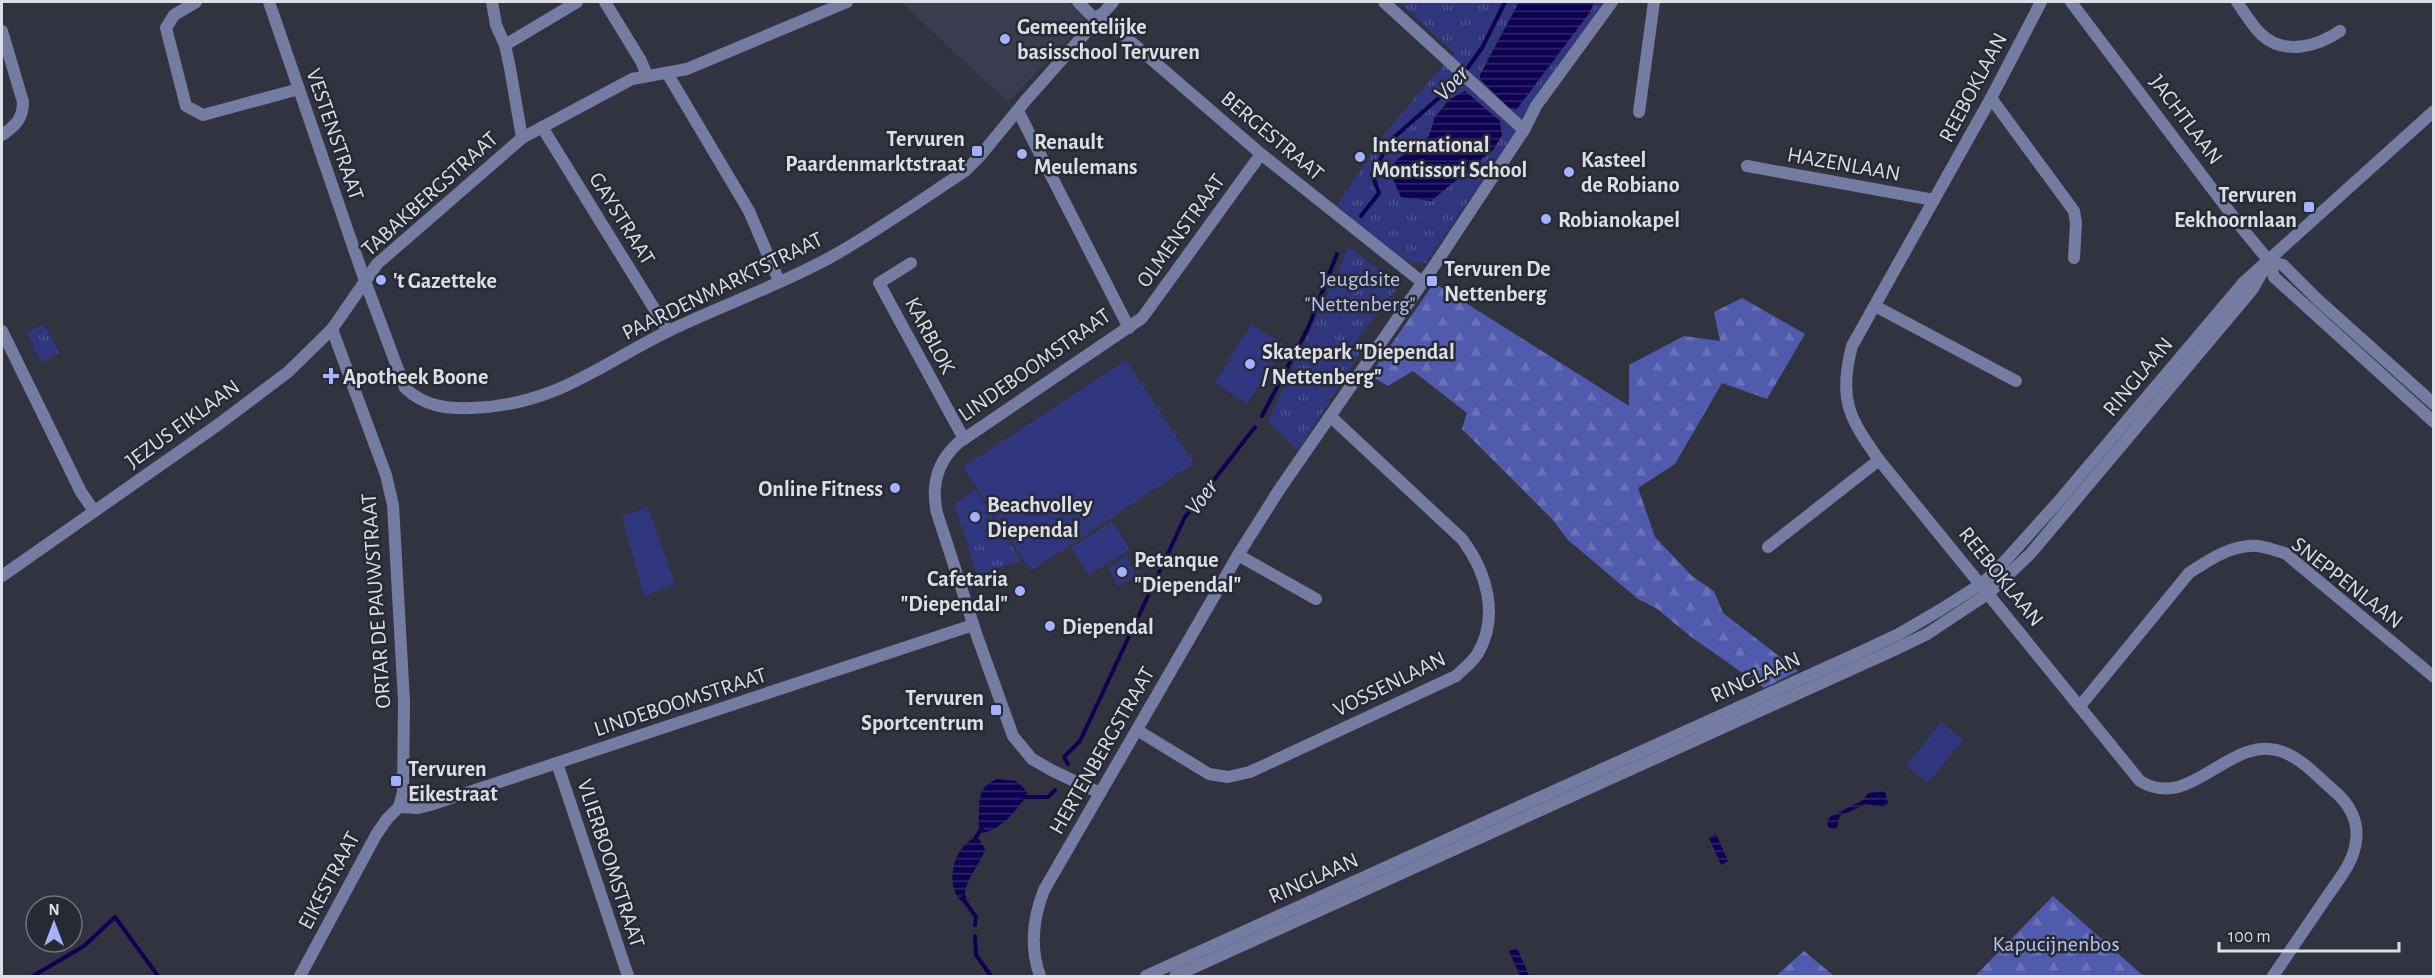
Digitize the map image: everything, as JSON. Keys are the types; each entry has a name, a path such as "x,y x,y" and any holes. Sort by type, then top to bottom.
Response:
{"street":[{"path":"196,2 174,15 166,28 186,106 203,115 298,89"},
{"name":"VESTENSTRAAT","path":"269,2 365,281"},
{"path":"492,2 496,25 505,45 522,138"},
{"path":"505,45 577,2"},
{"path":"606,2 647,75"},
{"name":"TABAKBERGSTRAAT","path":"365,281 377,264 522,138 632,79 687,69 847,2"},
{"name":"BERGESTRAAT","path":"1078,2 1261,154 1422,282"},
{"name":"PAARDENMARKTSTRAAT","path":"365,281 405,388 415,398 431,405 453,408 487,407 518,403 565,388 668,331 830,257 965,171 1113,2"},
{"path":"1384,2 1524,130"},
{"name":"HERTENBERGSTRAAT","path":"1040,976 1033,945 1040,901 1050,878 1238,555 1524,130 1536,106 1612,2"},
{"path":"1639,112 1654,2"},
{"name":"REEBOKLAAN","path":"2041,2 1991,98 1852,346 1847,366 1848,407 1855,426 1879,460 1985,588 2131,772 2149,786 2159,789 2183,786 2236,756 2249,750 2264,748 2281,751 2294,757 2342,797 2352,812 2357,826 2353,857 2273,976"},
{"name":"JACHTLAAN","path":"2071,2 2269,261 2274,277 2433,422"},
{"path":"2237,2 2261,34 2268,40 2286,47 2309,46 2322,42 2340,31"},
{"path":"2,31 23,102 23,111 14,127 2,135"},
{"path":"667,73 749,211 779,281"},
{"path":"1991,98 2074,211 2076,223 2074,258"},
{"name":"LINDEBOOMSTRAAT","path":"1018,111 1129,328 952,448 943,459 936,479 934,500 1005,718 1019,745 1032,759 1100,793"},
{"name":"RINGLAAN","path":"1174,976 1894,651 1927,634 1985,588 2243,283 2433,111"},
{"name":"GAYSTRAAT","path":"542,127 668,331"},
{"name":"OLMENSTRAAT","path":"1129,328 1142,318 1261,154"},
{"name":"HAZENLAAN","path":"1747,166 1934,200"},
{"name":"JACHTLAAN","path":"2269,261 2283,265 2317,299 2433,404"},
{"name":"KARBLOK","path":"911,263 879,283 964,439"},
{"name":"JEZUS EIKLAAN","path":"2,576 219,424 288,372 332,329 365,281"},
{"path":"1875,306 2016,381"},
{"name":"ORTAR DE PAUWSTRAAT","path":"332,329 386,475 393,505 404,701 403,792 399,807"},
{"path":"2,331 81,492 94,511"},
{"name":"VOSSENLAAN","path":"1137,730 1209,774 1228,777 1250,772 1456,676 1478,652 1487,629 1488,613 1484,575 1475,556 1462,539 1330,416"},
{"path":"1768,547 1879,460"},
{"name":"SNEPPENLAAN","path":"2080,706 2189,573 2211,559 2236,548 2258,546 2285,553 2433,677"},
{"path":"1238,555 1316,599"},
{"name":"RINGLAAN","path":"1146,976 1882,642 1985,588"},
{"name":"LINDEBOOMSTRAAT","path":"399,807 418,808 430,805 973,625"},
{"name":"VLIERBOOMSTRAAT","path":"557,763 628,976"},
{"name":"EIKESTRAAT","path":"300,976 376,835 399,807"}],"shaded area":[{"name":"Gemeentelijke basisschool Tervuren","path":"901,2 1069,2 1085,17 1084,23 1008,102"},
{"path":"1519,2 1594,2 1590,12 1516,110 1508,107 1480,79 1480,75"},
{"path":"1465,91 1500,121 1502,135 1494,149 1431,201 1401,197 1393,179 1395,161 1429,136 1435,117 1450,99"},
{"path":"997,779 1016,781 1027,791 1026,797 1001,824 982,833 979,827 981,795 988,784"},
{"path":"1885,792 1888,803 1883,807 1866,804 1840,816 1837,828 1828,827 1827,822 1830,817 1863,800 1868,793"},
{"path":"1716,834 1728,861 1721,865 1709,838"},
{"path":"975,838 979,839 985,849 968,883 962,902 953,886 954,867 961,849"},
{"path":"1517,948 1529,975 1520,976 1509,951"}],"green space":[{"path":"1399,2 1519,2 1487,59 1480,79 1508,107 1516,110 1590,12 1594,2 1605,2 1426,263 1403,262 1337,206 1389,128 1454,53","holes":["1465,91 1494,149 1431,201 1412,147 1429,136 1434,121 1446,104"]},
{"name":"Jeugdsite \"Nettenberg\"","path":"1349,247 1399,285 1352,347 1360,353 1298,451 1268,421"},
{"path":"1434,283 1629,406 1629,365 1684,336 1720,341 1714,312 1742,298 1805,334 1767,399 1722,383 1675,464 1638,488 1655,537 1692,576 1714,591 1723,613 1798,671 1764,688 1690,636 1656,608 1638,599 1568,540 1552,519 1462,429 1467,413 1413,371 1388,386 1370,375"},
{"path":"44,324 59,353 41,363 27,332"},
{"name":"Skatepark \"Diependal / Nettenberg\"","path":"1251,324 1285,345 1247,404 1215,383"},
{"path":"1126,360 1194,463 1031,571 963,467"},
{"name":"Beachvolley Diependal","path":"975,490 1001,529 969,550 954,504"},
{"path":"648,507 675,584 644,597 622,516"},
{"path":"1112,521 1130,549 1089,575 1071,548"},
{"path":"1001,529 1021,561 977,575 969,550"},
{"name":"Petanque \"Diependal\"","path":"1126,556 1137,576 1118,586 1108,568"},
{"path":"1941,722 1963,740 1928,783 1906,766"},
{"name":"Kapucijnenbos","path":"2053,896 2140,973 2145,976 1975,976"},
{"path":"1804,951 1834,976 1776,976"}],"waterway":[{"name":"Voer","path":"1361,216 1379,193 1372,174 1391,140 1458,81 1482,48 1505,2"},
{"name":"Voer","path":"1262,416 1308,328 1337,254"},
{"name":"Voer","path":"1068,764 1064,757 1080,741 1185,517 1255,427"},
{"name":"Voer","path":"1023,797 1048,797 1055,790"},
{"name":"Voer","path":"974,841 982,827"},
{"name":"Voer","path":"964,897 976,917 975,925"},
{"path":"33,976 84,946 115,917 158,976"},
{"name":"Voer","path":"975,936 976,955 991,976"}],"place":[{"name":"Gemeentelijke basisschool Tervuren","path":"1005,39"},
{"name":"Tervuren Paardenmarktstraat","path":"977,151"},
{"name":"Renault Meulemans","path":"1022,154"},
{"name":"International Montissori School","path":"1360,157"},
{"name":"Kasteel de Robiano","path":"1569,172"},
{"name":"Tervuren Eekhoornlaan","path":"2309,207"},
{"name":"Robianokapel","path":"1546,219"},
{"name":"'t Gazetteke","path":"381,280"},
{"name":"Tervuren De Nettenberg","path":"1432,281"},
{"name":"Skatepark \"Diependal / Nettenberg\"","path":"1250,364"},
{"name":"Apotheek Boone","path":"331,376"},
{"name":"Online Fitness","path":"895,488"},
{"name":"Beachvolley Diependal","path":"975,517"},
{"name":"Petanque \"Diependal\"","path":"1122,572"},
{"name":"Cafetaria \"Diependal\"","path":"1020,591"},
{"name":"Diependal","path":"1050,626"},
{"name":"Tervuren Sportcentrum","path":"996,710"},
{"name":"Tervuren Eikestraat","path":"396,781"}]}
